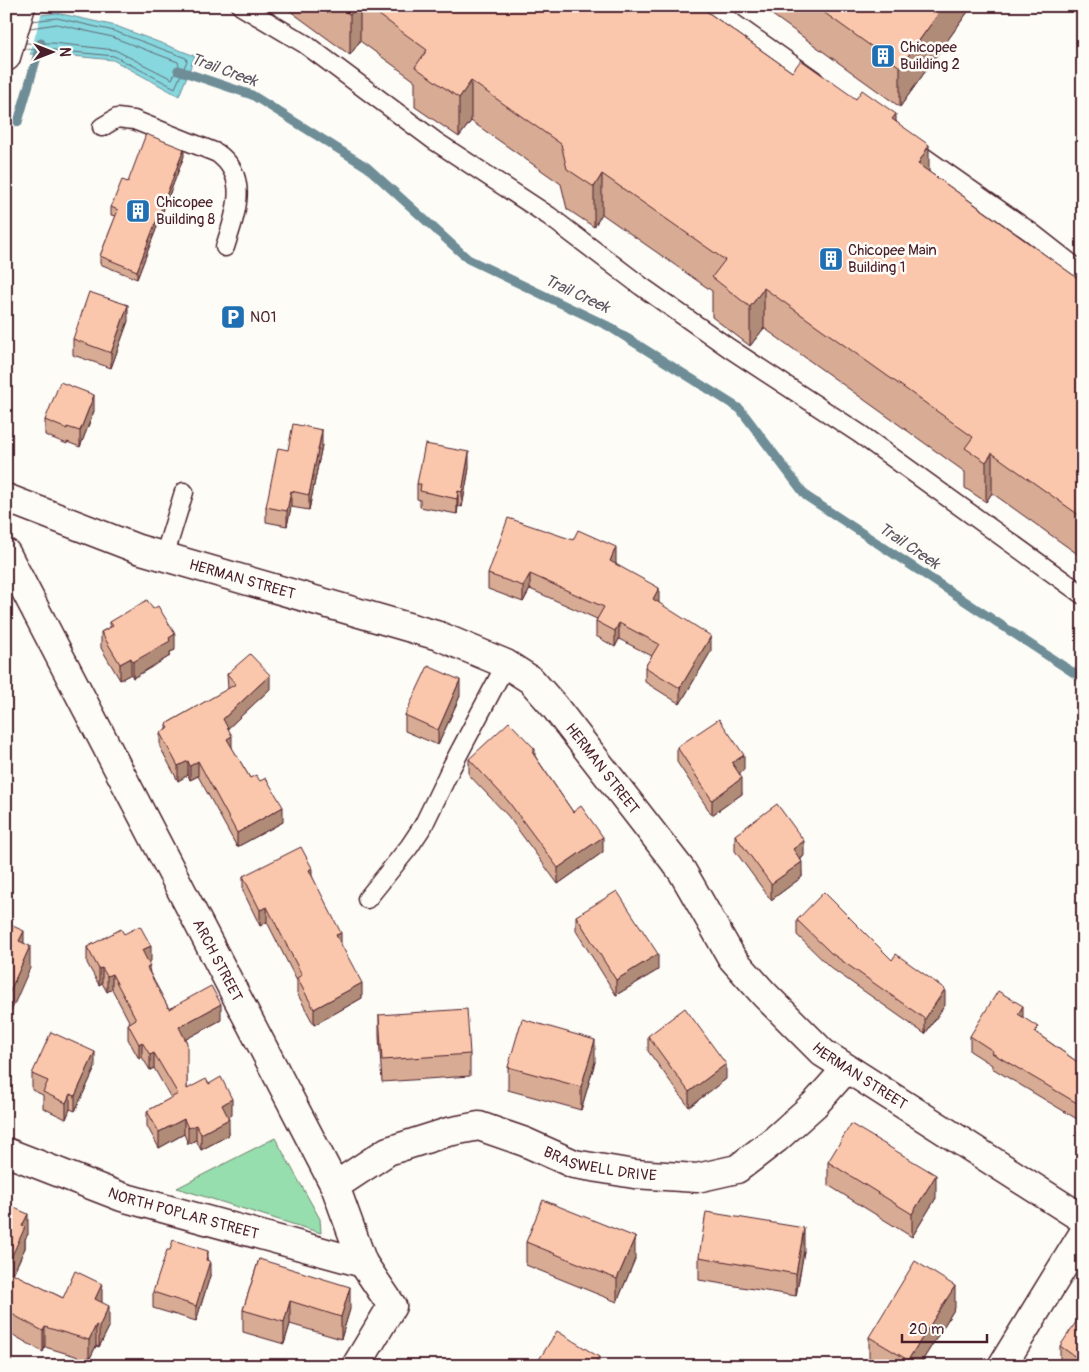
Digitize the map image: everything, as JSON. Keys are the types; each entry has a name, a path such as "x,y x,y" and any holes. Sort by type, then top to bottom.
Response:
{"street":[{"path":"6,57 21,6"},
{"name":"HERMAN STREET","path":"6,498 138,549 439,636 506,664 530,680 554,706 682,871 732,958 764,994 823,1053 1083,1219"},
{"name":"ARCH STREET","path":"6,553 335,1186 363,1263 392,1306 356,1366"},
{"name":"BRASWELL DRIVE","path":"335,1186 388,1151 448,1132 479,1126 525,1142 574,1164 634,1174 697,1178 737,1169 776,1139 815,1104 846,1069"},
{"name":"NORTH POPLAR STREET","path":"6,1152 122,1197 363,1263"},
{"path":"1002,1366 1083,1234"}],"lane":[{"path":"241,6 304,44 435,141 549,216 641,286 729,348 860,434 1083,595"},
{"path":"709,6 830,91"},
{"path":"102,127 117,118 134,120 217,153 225,159 233,171 238,190 235,216 225,247"},
{"path":"895,137 1032,233 1083,273"},
{"path":"164,557 184,492"},
{"path":"367,899 409,847 423,826 451,768 506,664"}],"green space":[{"path":"275,1138 320,1219 321,1233 177,1188"}],"water":[{"path":"57,13 116,26 195,56 179,96 113,60 53,54 6,54 6,19"}],"pier":[{"path":"42,12 29,57 6,57 6,17"}],"building":[{"path":"339,6 356,6 350,15"},
{"name":"Chicopee Main Building 1","path":"367,6 699,6 792,72 801,60 856,99 862,90 896,114 892,119 929,145 918,164 1083,282 1083,518 992,453 986,462 965,448 973,437 764,288 750,307 712,277 725,260 602,174 594,187 567,169 561,144 471,81 459,98 415,67 427,50"},
{"path":"815,6 944,6 900,67"},
{"name":"Chicopee Building 8","path":"146,134 184,149 137,271 100,256 118,210 111,207 122,180 128,182"},
{"path":"89,292 128,305 111,353 73,339"},
{"path":"60,382 94,395 80,431 67,427 67,429 45,420"},
{"path":"293,424 322,430 309,495 291,491 287,511 266,507 278,448 288,450"},
{"path":"425,444 469,452 462,492 458,491 457,499 420,491 421,484 417,484"},
{"path":"508,518 573,540 578,530 616,547 610,561 659,588 653,599 711,636 680,688 645,667 659,644 619,623 615,631 596,621 604,607 530,574 523,586 488,574"},
{"path":"147,600 153,609 158,606 175,634 169,638 170,641 133,662 131,658 120,664 101,632 113,626 110,622"},
{"path":"250,654 270,675 223,719 232,736 227,739 250,778 256,775 260,781 266,778 283,807 237,833 198,761 190,766 188,761 178,766 160,733 169,728 166,724 236,684 227,674"},
{"path":"428,666 460,680 438,730 405,715"},
{"path":"719,719 744,755 732,763 742,778 712,800 677,747"},
{"path":"509,722 535,749 532,752 573,812 581,806 603,837 558,868 508,801 469,759"},
{"path":"777,804 804,841 793,849 802,862 771,884 735,835"},
{"path":"301,847 312,868 309,870 341,933 336,935 362,983 314,1009 297,978 302,975 267,907 260,910 243,876"},
{"path":"617,891 658,954 616,980 576,916"},
{"path":"824,892 892,960 896,954 945,989 925,1019 831,953 797,920"},
{"path":"6,923 24,931 19,941 30,946 6,1000"},
{"path":"140,926 151,946 142,950 150,966 147,968 169,1009 211,986 221,1004 179,1027 187,1043 187,1089 206,1079 209,1084 221,1077 232,1099 222,1105 229,1119 201,1134 196,1125 188,1128 184,1119 159,1132 147,1111 178,1094 154,1053 150,1055 142,1042 139,1044 128,1024 136,1019 112,974 107,976 102,968 99,969 87,947 121,929 124,934"},
{"path":"998,991 1023,1006 1018,1014 1038,1027 1035,1032 1083,1066 1082,1106 992,1053 993,1051 970,1036"},
{"path":"685,1008 726,1064 689,1092 648,1036"},
{"path":"467,1009 470,1054 382,1060 379,1015"},
{"path":"522,1019 595,1040 581,1087 508,1067"},
{"path":"51,1032 95,1052 75,1096 70,1094 66,1103 43,1092 48,1081 32,1074"},
{"path":"851,1124 936,1175 912,1214 828,1162"},
{"path":"543,1200 635,1237 617,1279 526,1242"},
{"path":"6,1204 28,1214 22,1226 25,1227 6,1269"},
{"path":"706,1212 804,1228 796,1274 699,1257"},
{"path":"173,1240 208,1251 206,1260 210,1261 196,1306 153,1292 167,1250 170,1250"},
{"path":"259,1259 350,1287 341,1317 290,1301 284,1322 243,1310"},
{"path":"915,1261 955,1286 908,1360 869,1337"},
{"path":"6,1270 63,1298 75,1271 102,1284 95,1299 109,1306 99,1327 96,1325 89,1340 45,1327 43,1331 6,1311"},
{"path":"1080,1316 1083,1318 1083,1362 1060,1346"},
{"path":"557,1331 599,1357 594,1366 535,1366"}],"waterway":[{"path":"18,122 41,43"},
{"name":"Trail Creek","path":"178,70 252,95 367,167 468,259 608,326 740,409 806,496 1083,679"}],"place":[{"name":"Chicopee Building 2","path":"883,56"},
{"name":"Chicopee Building 8","path":"138,211"},
{"name":"Chicopee Main Building 1","path":"831,259"},
{"name":"N01","path":"233,317"}]}
